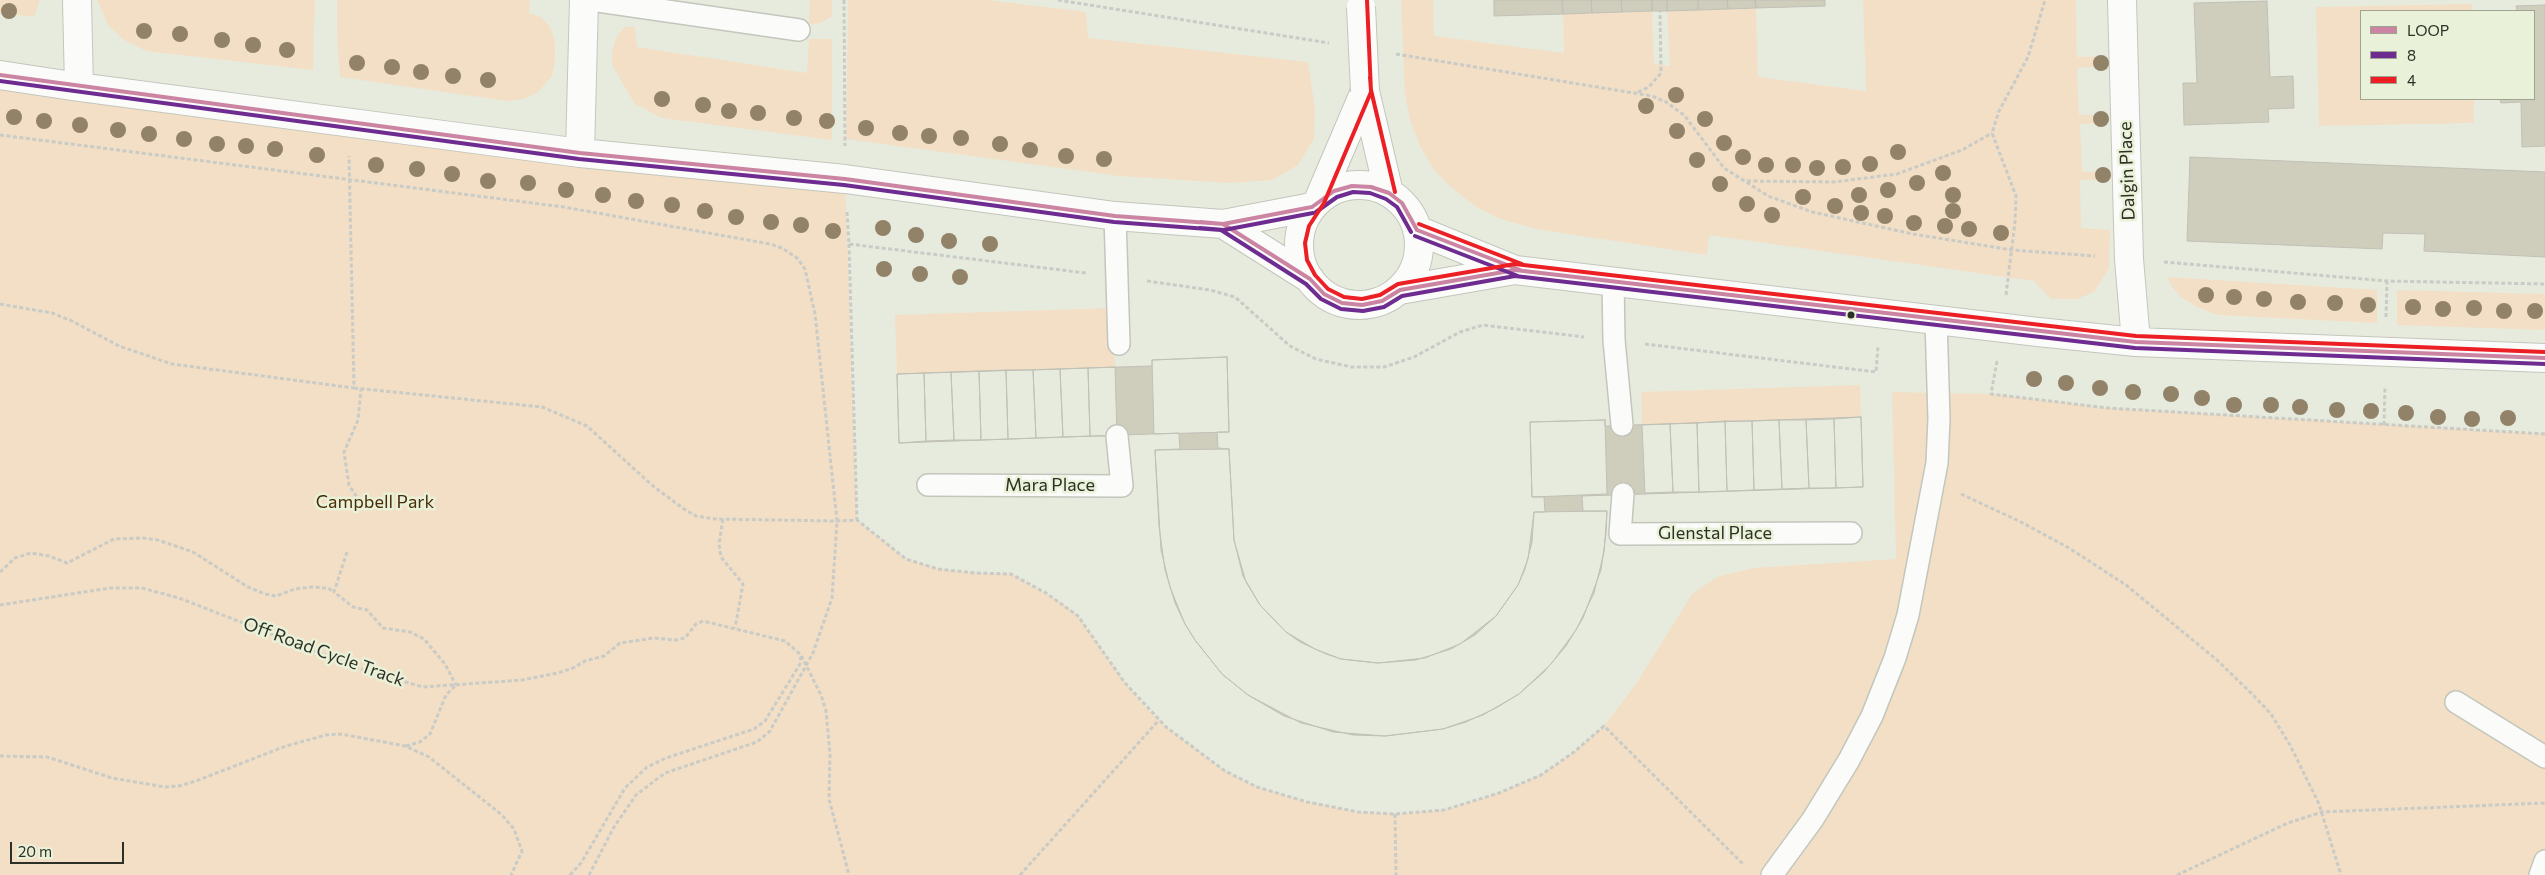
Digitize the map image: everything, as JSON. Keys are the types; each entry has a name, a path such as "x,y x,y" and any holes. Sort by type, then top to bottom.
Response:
{"street":[{"path":"77,0 79,87"},
{"path":"580,154 584,0"},
{"name":"Dalgin Place","path":"2122,0 2129,259 2136,342"},
{"path":"1361,4 1365,90 1389,193"},
{"path":"0,75 580,154 845,179 1115,216 1223,224 1315,204 1334,191 1352,186 1371,187 1389,193 1402,203 1411,216 1417,230 1419,246 1417,262 1410,277 1400,290 1382,301 1356,305 1342,303 1324,294 1310,279 1223,224"},
{"path":"1310,279 1301,262 1299,243 1303,224 1315,204 1365,90"},
{"path":"1417,230 1515,270 2001,327 2136,342 2545,358"},
{"path":"1400,290 1515,270"}],"lane":[{"path":"591,0 799,30"},
{"path":"1115,216 1120,344"},
{"path":"1613,281 1614,340 1622,425"},
{"path":"1772,875 1849,760 1872,716 1896,658 1908,615 1937,463 1936,319"},
{"name":"Mara Place","path":"928,485 1122,486 1117,436"},
{"name":"Glenstal Place","path":"1623,494 1620,534 1851,533"},
{"path":"2456,702 2545,757"},
{"path":"2540,875 2545,861"}],"path":[{"path":"844,0 845,179"},
{"path":"1058,0 1095,6"},
{"path":"2045,0 2028,57 1999,111 1992,133 2016,196 2012,250 1991,394 2108,408 2545,434"},
{"path":"1638,92 1649,87 1661,73 1660,11"},
{"path":"1624,91 1638,92 1666,102 1684,115 1724,168 1768,196 1812,212 1913,234 2012,250 2387,280 2545,284"},
{"path":"348,123 354,388"},
{"path":"1746,181 1834,182 1898,174 1962,150 1992,133"},
{"path":"0,135 564,207 770,244 782,248 797,258 805,269 815,314 837,521 832,598 806,666 778,720 770,731 757,742 665,773 636,794 614,827 589,875"},
{"path":"848,244 857,520"},
{"path":"0,304 52,313 72,321 119,346 172,364 361,389 515,403 551,410 587,426 653,486 696,516 723,519 857,520 906,559 938,569 1011,574 1065,605 1078,616 1126,683 1159,720 1225,772 1256,787 1332,807 1358,812 1395,814 1444,810 1500,793 1541,775 1574,752 1604,726 1749,871"},
{"path":"360,502 350,485 344,452 358,420 361,389"},
{"path":"1933,490 1957,492 2022,522 2069,548 2126,585 2164,614 2217,660 2271,714 2290,745 2322,812 2341,875"},
{"path":"723,519 719,544 721,556 743,584 735,628"},
{"path":"0,572 15,558 31,553 49,556 67,563 114,539 143,538 158,540 193,552 248,587 265,594 276,596 294,589 312,587 320,587 334,592 353,607 367,610 383,628 390,631 410,632 424,639 445,664 456,685 446,695 430,734 420,742 405,746"},
{"path":"334,592 347,552"},
{"name":"Off Road Cycle Track","path":"0,605 110,588 142,588 180,598 364,670 423,687 522,680 558,673 585,661 604,656 620,643 654,638 675,640 685,638 696,624 703,621 785,641 801,655"},
{"path":"801,655 826,711 830,753 829,798 849,875"},
{"path":"570,875 581,863 625,788 647,768 666,758 754,729 765,721 800,664 801,655"},
{"path":"1020,875 1159,720"},
{"path":"0,757 46,757 112,778 165,786 179,786 286,746 326,735 341,734 405,746 429,757 502,815 514,829 522,851 511,875"},
{"path":"2176,875 2288,823 2322,812 2545,803"},
{"path":"1395,814 1396,875"}],"green space":[{"path":"0,0 40,0 34,17 0,13"},
{"path":"97,0 315,0 313,70 146,51 124,40 108,25"},
{"path":"337,0 530,0 529,13 541,17 550,27 555,41 555,63 552,76 537,93 523,99 507,101 340,77"},
{"path":"810,0 832,0 832,16 821,23 809,24"},
{"path":"848,0 987,0 1086,12 1088,38 1308,62 1315,108 1314,139 1298,165 1272,180 1230,183 1119,176 846,139"},
{"path":"1401,0 1433,0 1434,36 1564,53 1563,14 1652,11 1654,64 1670,66 1667,11 1756,8 1758,77 1866,91 1863,0 2076,0 2077,57 2105,56 2106,66 2077,68 2079,115 2107,115 2107,123 2080,124 2082,172 2108,171 2107,179 2080,180 2081,228 2110,230 2109,269 2094,292 2077,299 2051,299 2034,281 1709,235 1707,255 1536,229 1498,218 1475,206 1452,188 1434,170 1420,146 1410,120 1405,95"},
{"path":"2472,4 2472,10 2360,10 2360,100 2474,100 2474,123 2319,126 2316,7"},
{"path":"625,27 635,27 637,47 807,73 809,39 832,39 832,140 662,118 635,104 612,65 612,51 617,36"},
{"name":"Campbell Park","path":"0,75 845,179 857,520 906,559 938,569 1011,574 1065,605 1078,616 1125,683 1146,708 1166,727 1225,771 1257,787 1307,802 1358,812 1395,814 1444,810 1499,793 1541,775 1574,752 1604,726 1636,684 1692,594 1717,577 1753,568 1896,559 1892,392 1991,394 2108,408 2545,434 2545,875 0,875"},
{"path":"2167,277 2377,290 2377,323 2217,315 2197,307 2181,297 2172,287"},
{"path":"2397,290 2545,294 2545,330 2397,325"},
{"path":"1113,308 1115,367 897,374 895,315"},
{"path":"1860,385 1861,417 1642,425 1641,392"}],"building":[{"path":"1494,0 1562,0 1563,14 1494,16"},
{"path":"1562,0 1591,0 1592,13 1563,14"},
{"path":"1591,0 1621,0 1622,12 1592,13"},
{"path":"1621,0 1652,0 1652,11 1622,12"},
{"path":"1652,0 1667,0 1667,11 1652,11"},
{"path":"1667,0 1698,0 1698,10 1667,11"},
{"path":"1698,0 1727,0 1728,9 1698,10"},
{"path":"1727,0 1755,0 1756,8 1728,9"},
{"path":"1755,0 1825,0 1825,6 1756,8"},
{"path":"2267,1 2270,77 2293,76 2294,108 2268,109 2269,122 2184,125 2183,83 2197,83 2194,3"},
{"path":"2545,5 2545,146 2522,147 2521,102 2501,103 2500,100 2535,100 2535,10 2517,10 2516,6"},
{"path":"2190,157 2545,172 2545,257 2424,251 2425,234 2383,233 2382,249 2187,241"},
{"path":"1227,357 1229,432 1217,432 1218,448 1229,449 1234,540 1243,576 1260,605 1286,632 1315,649 1341,659 1378,663 1425,658 1460,644 1496,616 1518,585 1525,569 1532,542 1534,512 1545,512 1544,497 1532,497 1530,422 1605,420 1605,426 1861,417 1863,487 1582,496 1583,511 1607,511 1601,570 1583,618 1566,646 1544,672 1519,694 1496,708 1466,722 1443,729 1385,736 1333,732 1284,716 1248,695 1222,674 1185,624 1170,587 1161,550 1155,450 1180,449 1179,433 899,443 897,374 1152,366 1152,360"},
{"path":"1227,357 1229,432 1154,434 1152,360"},
{"path":"1115,367 1117,436 1090,436 1088,368"},
{"path":"1088,368 1090,436 1063,437 1060,369"},
{"path":"1060,369 1063,437 1036,438 1033,370"},
{"path":"1006,370 1008,439 981,440 979,371"},
{"path":"1006,370 1033,370 1036,438 1008,439"},
{"path":"979,371 981,440 954,440 951,372"},
{"path":"951,372 954,440 926,441 924,373"},
{"path":"924,373 926,441 899,443 897,374"},
{"path":"1861,417 1863,487 1836,488 1834,419"},
{"path":"1834,419 1836,488 1809,488 1806,420"},
{"path":"1605,420 1607,494 1532,497 1530,422"},
{"path":"1779,420 1806,420 1809,488 1782,489"},
{"path":"1779,420 1782,489 1754,490 1752,421"},
{"path":"1725,421 1752,421 1754,490 1727,491"},
{"path":"1725,421 1727,491 1699,492 1697,423"},
{"path":"1697,423 1699,492 1673,492 1670,424"},
{"path":"1670,424 1673,492 1645,493 1642,425"},
{"path":"1229,449 1234,540 1246,582 1260,605 1286,632 1300,642 1326,654 1341,659 1378,663 1416,660 1451,649 1475,635 1496,616 1518,585 1528,559 1534,512 1607,511 1604,552 1594,593 1576,630 1551,664 1519,694 1483,715 1443,729 1385,736 1353,735 1301,723 1248,695 1222,674 1185,624 1175,603 1165,570 1159,526 1155,450"}],"transit line":[{"name":"4","path":"1367,0 1371,92 1324,203 1309,226 1305,243 1307,260 1315,275 1328,289 1344,297 1362,299 1380,295 1398,284 1515,264 2136,336 2545,352"},
{"name":"LOOP","path":"0,75 580,153 845,179 1115,216 1223,224 1310,279 1324,294 1342,303 1362,305 1382,301 1400,290 1515,270 2136,342 2545,358"},
{"name":"4","path":"1370,77 1371,90 1395,192"},
{"name":"8","path":"0,81 579,159 844,185 1114,222 1221,230 1306,284 1321,299 1341,309 1363,311 1384,307 1402,296 1515,276 2135,348 2545,364"},
{"name":"LOOP","path":"1312,207 1334,191 1352,186 1371,187 1389,193 1402,203 1417,230"},
{"name":"8","path":"1316,212 1337,197 1353,192 1370,193 1386,199 1397,207 1411,232"},
{"name":"LOOP","path":"1201,222 1223,224 1312,207"},
{"name":"8","path":"1200,228 1224,230 1313,213"},
{"name":"4","path":"1419,224 1522,264"},
{"name":"LOOP","path":"1417,230 1520,270"},
{"name":"8","path":"1415,236 1518,276"}]}
